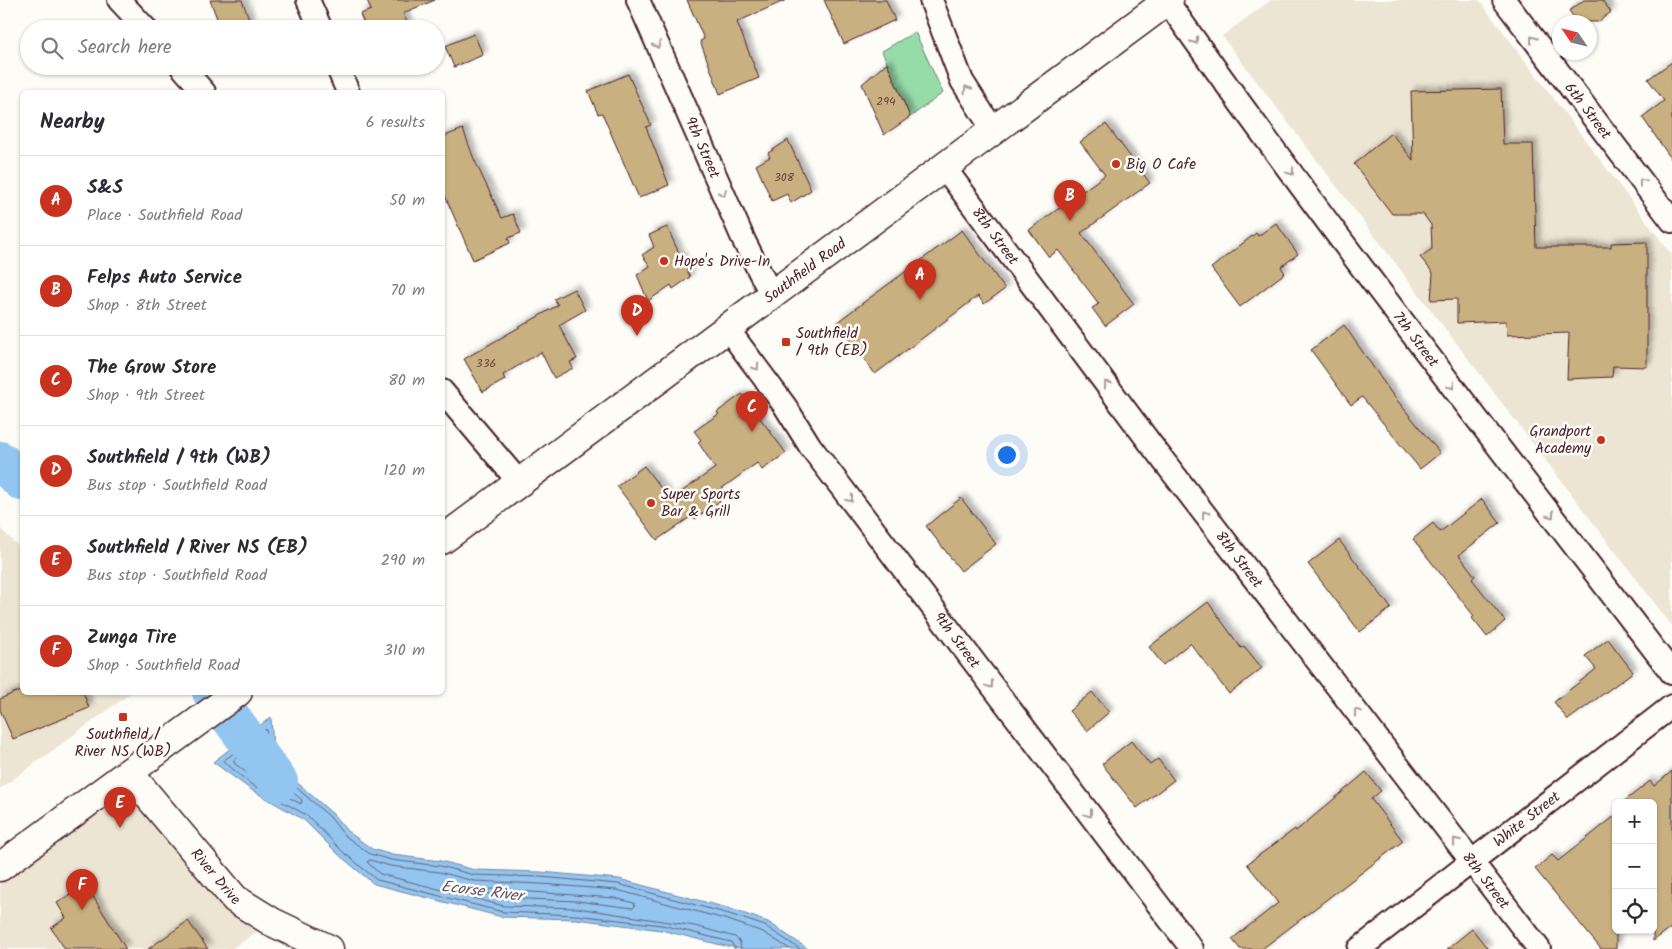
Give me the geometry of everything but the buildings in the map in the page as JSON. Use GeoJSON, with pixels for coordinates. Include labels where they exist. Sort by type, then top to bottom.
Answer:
{"type":"FeatureCollection","features":[{"type":"Feature","properties":{"kind":"main road","name":"Southfield Road"},"geometry":{"type":"LineString","coordinates":[[445,538],[1168,1]]}},
{"type":"Feature","properties":{"kind":"main road"},"geometry":{"type":"LineString","coordinates":[[0,867],[234,695]]}},
{"type":"Feature","properties":{"kind":"main road","name":"River Drive"},"geometry":{"type":"LineString","coordinates":[[129,773],[234,899],[272,922],[328,949]]}},
{"type":"Feature","properties":{"kind":"street"},"geometry":{"type":"LineString","coordinates":[[118,0],[137,20]]}},
{"type":"Feature","properties":{"kind":"street"},"geometry":{"type":"LineString","coordinates":[[308,0],[317,20]]}},
{"type":"Feature","properties":{"kind":"street","name":"9th Street"},"geometry":{"type":"LineString","coordinates":[[638,0],[745,242],[772,294]]}},
{"type":"Feature","properties":{"kind":"street"},"geometry":{"type":"LineString","coordinates":[[931,0],[962,81],[993,130]]}},
{"type":"Feature","properties":{"kind":"street","name":"6th Street"},"geometry":{"type":"LineString","coordinates":[[1504,0],[1672,221]]}},
{"type":"Feature","properties":{"kind":"street","name":"7th Street"},"geometry":{"type":"LineString","coordinates":[[1168,1],[1224,83],[1379,290],[1672,673]]}},
{"type":"Feature","properties":{"kind":"street"},"geometry":{"type":"LineString","coordinates":[[189,75],[202,90]]}},
{"type":"Feature","properties":{"kind":"street"},"geometry":{"type":"LineString","coordinates":[[341,75],[347,90]]}},
{"type":"Feature","properties":{"kind":"street","name":"8th Street"},"geometry":{"type":"LineString","coordinates":[[944,167],[1154,447],[1539,949]]}},
{"type":"Feature","properties":{"kind":"street","name":"9th Street"},"geometry":{"type":"LineString","coordinates":[[727,328],[846,494],[1192,949]]}},
{"type":"Feature","properties":{"kind":"street"},"geometry":{"type":"LineString","coordinates":[[445,392],[519,482]]}},
{"type":"Feature","properties":{"kind":"street","name":"White Street"},"geometry":{"type":"LineString","coordinates":[[1359,949],[1672,706]]}},
{"type":"Feature","properties":{"kind":"shaded area","name":"Grandport Academy"},"geometry":{"type":"Polygon","coordinates":[[[1271,0],[1479,0],[1672,255],[1672,626],[1222,36],[1271,0]]]}},
{"type":"Feature","properties":{"kind":"shaded area"},"geometry":{"type":"Polygon","coordinates":[[[0,528],[20,548],[20,695],[128,695],[0,789],[0,528]]]}},
{"type":"Feature","properties":{"kind":"shaded area"},"geometry":{"type":"Polygon","coordinates":[[[129,773],[272,922],[231,949],[0,949],[0,867],[129,773]]]}},
{"type":"Feature","properties":{"kind":"green space"},"geometry":{"type":"Polygon","coordinates":[[[915,32],[943,93],[910,117],[882,51],[915,32]]]}},
{"type":"Feature","properties":{"kind":"water"},"geometry":{"type":"Polygon","coordinates":[[[271,717],[273,749],[293,779],[333,814],[347,831],[372,849],[392,855],[441,861],[475,870],[541,872],[619,879],[731,909],[768,922],[808,949],[745,949],[661,930],[576,919],[502,917],[374,884],[339,855],[304,820],[250,789],[213,762],[271,717]]]}},
{"type":"Feature","properties":{"kind":"waterway","name":"Ecorse River"},"geometry":{"type":"LineString","coordinates":[[0,461],[20,479]]}},
{"type":"Feature","properties":{"kind":"waterway","name":"Ecorse River"},"geometry":{"type":"LineString","coordinates":[[214,695],[278,782]]}},
{"type":"Feature","properties":{"kind":"place","name":"Big O Cafe"},"geometry":{"type":"Point","coordinates":[1116,164]}},
{"type":"Feature","properties":{"kind":"place","name":"Felps Auto Service"},"geometry":{"type":"Point","coordinates":[1070,221]}},
{"type":"Feature","properties":{"kind":"place","name":"Hope's Drive-In"},"geometry":{"type":"Point","coordinates":[664,261]}},
{"type":"Feature","properties":{"kind":"place","name":"S&S"},"geometry":{"type":"Point","coordinates":[920,300]}},
{"type":"Feature","properties":{"kind":"place","name":"Southfield / 9th (WB)"},"geometry":{"type":"Point","coordinates":[637,336]}},
{"type":"Feature","properties":{"kind":"place","name":"Southfield / 9th (EB)"},"geometry":{"type":"Point","coordinates":[786,342]}},
{"type":"Feature","properties":{"kind":"place","name":"The Grow Store"},"geometry":{"type":"Point","coordinates":[752,432]}},
{"type":"Feature","properties":{"kind":"place","name":"Grandport Academy"},"geometry":{"type":"Point","coordinates":[1601,440]}},
{"type":"Feature","properties":{"kind":"place","name":"Super Sports Bar & Grill"},"geometry":{"type":"Point","coordinates":[651,503]}},
{"type":"Feature","properties":{"kind":"place","name":"Southfield / River NS (WB)"},"geometry":{"type":"Point","coordinates":[123,717]}},
{"type":"Feature","properties":{"kind":"place","name":"Southfield / River NS (EB)"},"geometry":{"type":"Point","coordinates":[120,828]}},
{"type":"Feature","properties":{"kind":"place","name":"Zunga Tire"},"geometry":{"type":"Point","coordinates":[82,910]}}]}
